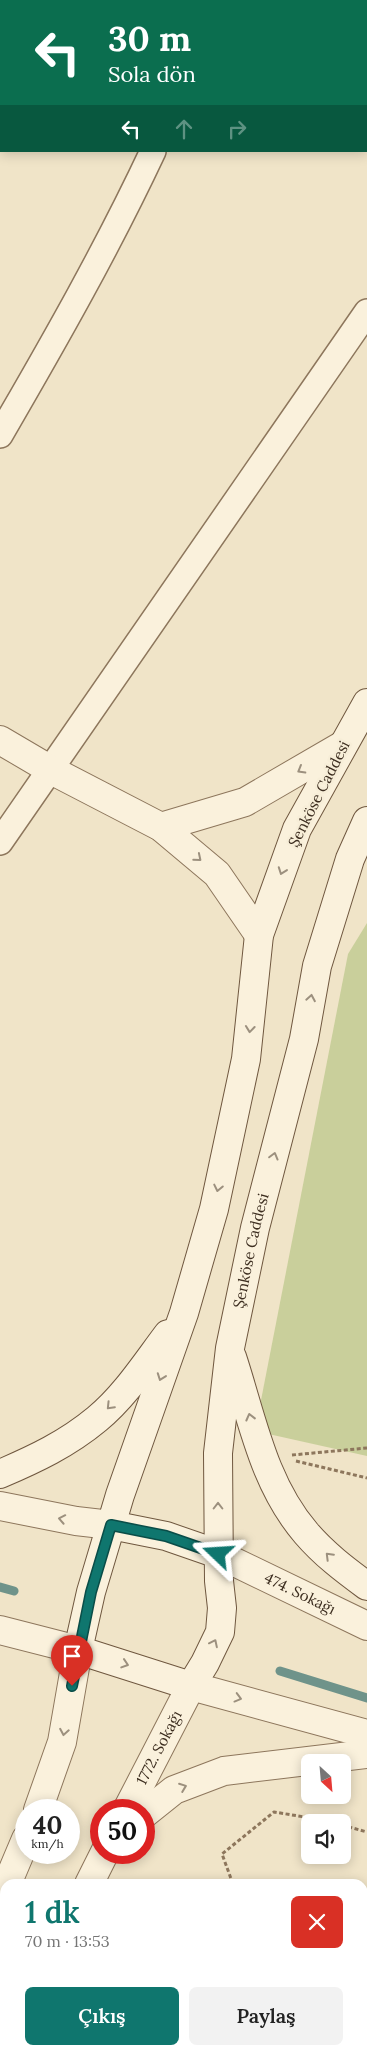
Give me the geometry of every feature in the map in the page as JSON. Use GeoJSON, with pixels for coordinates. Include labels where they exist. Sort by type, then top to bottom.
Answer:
{"type":"FeatureCollection","features":[{"type":"Feature","properties":{"kind":"main road","name":"Şenköse Caddesi"},"geometry":{"type":"LineString","coordinates":[[78,1650],[91,1592],[120,1495],[184,1313],[214,1209],[246,1059],[259,935],[297,830],[367,703]]}},
{"type":"Feature","properties":{"kind":"main road"},"geometry":{"type":"LineString","coordinates":[[0,740],[51,770],[161,827],[217,874],[259,935]]}},
{"type":"Feature","properties":{"kind":"main road"},"geometry":{"type":"LineString","coordinates":[[161,827],[244,802],[343,746]]}},
{"type":"Feature","properties":{"kind":"main road","name":"Şenköse Caddesi"},"geometry":{"type":"LineString","coordinates":[[190,1686],[205,1663],[220,1632],[222,1608],[218,1581],[218,1453],[230,1348],[255,1228],[304,1039],[317,966],[350,859],[367,821]]}},
{"type":"Feature","properties":{"kind":"main road"},"geometry":{"type":"LineString","coordinates":[[0,1474],[47,1453],[98,1418],[138,1375],[184,1313]]}},
{"type":"Feature","properties":{"kind":"main road"},"geometry":{"type":"LineString","coordinates":[[230,1348],[263,1460],[284,1503],[306,1533],[329,1556],[367,1586]]}},
{"type":"Feature","properties":{"kind":"main road","name":"474. Sokağı"},"geometry":{"type":"LineString","coordinates":[[0,1506],[166,1536],[218,1554],[367,1626]]}},
{"type":"Feature","properties":{"kind":"main road"},"geometry":{"type":"LineString","coordinates":[[0,1630],[78,1650],[190,1686],[299,1714],[367,1734]]}},
{"type":"Feature","properties":{"kind":"main road"},"geometry":{"type":"LineString","coordinates":[[42,1799],[62,1742],[78,1650]]}},
{"type":"Feature","properties":{"kind":"main road","name":"1772. Sokağı"},"geometry":{"type":"LineString","coordinates":[[133,1799],[190,1686]]}},
{"type":"Feature","properties":{"kind":"main road"},"geometry":{"type":"LineString","coordinates":[[155,1805],[174,1790],[224,1771],[367,1754]]}},
{"type":"Feature","properties":{"kind":"main road"},"geometry":{"type":"LineString","coordinates":[[9,1879],[15,1864]]}},
{"type":"Feature","properties":{"kind":"main road"},"geometry":{"type":"LineString","coordinates":[[92,1879],[99,1864]]}},
{"type":"Feature","properties":{"kind":"street"},"geometry":{"type":"LineString","coordinates":[[0,435],[81,293],[152,152]]}},
{"type":"Feature","properties":{"kind":"street"},"geometry":{"type":"LineString","coordinates":[[0,842],[367,312]]}},
{"type":"Feature","properties":{"kind":"path"},"geometry":{"type":"LineString","coordinates":[[282,1455],[367,1448]]}},
{"type":"Feature","properties":{"kind":"path"},"geometry":{"type":"LineString","coordinates":[[292,1460],[367,1478]]}},
{"type":"Feature","properties":{"kind":"path"},"geometry":{"type":"LineString","coordinates":[[231,1879],[222,1854],[274,1812],[301,1816]]}},
{"type":"Feature","properties":{"kind":"path"},"geometry":{"type":"LineString","coordinates":[[351,1828],[367,1832]]}},
{"type":"Feature","properties":{"kind":"green space"},"geometry":{"type":"Polygon","coordinates":[[[367,923],[367,1456],[255,1431],[348,954],[367,923]]]}},
{"type":"Feature","properties":{"kind":"waterway"},"geometry":{"type":"LineString","coordinates":[[0,1587],[14,1591]]}},
{"type":"Feature","properties":{"kind":"waterway"},"geometry":{"type":"LineString","coordinates":[[280,1671],[367,1698]]}},
{"type":"Feature","properties":{"kind":"route"},"geometry":{"type":"LineString","coordinates":[[72,1686],[91,1592],[111,1525],[166,1536],[218,1554]]}}]}
